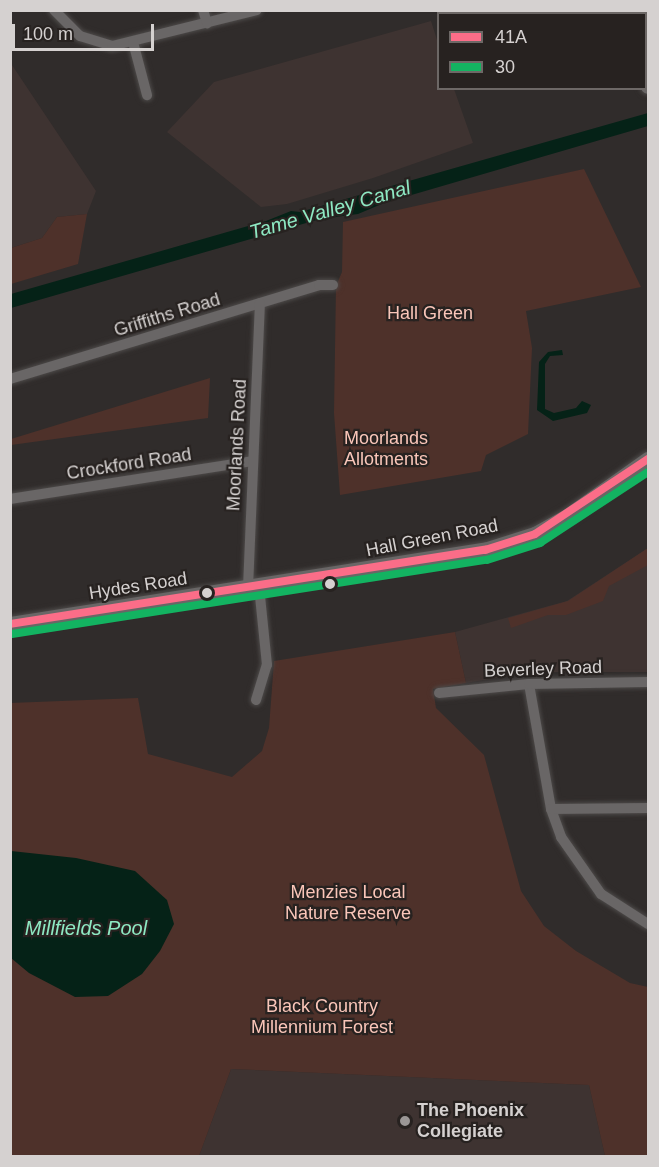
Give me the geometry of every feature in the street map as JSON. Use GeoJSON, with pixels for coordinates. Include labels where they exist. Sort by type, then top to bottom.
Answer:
{"type":"FeatureCollection","features":[{"type":"Feature","properties":{"kind":"street"},"geometry":{"type":"LineString","coordinates":[[54,10],[66,27],[90,41],[112,46],[257,10]]}},
{"type":"Feature","properties":{"kind":"street"},"geometry":{"type":"LineString","coordinates":[[203,10],[207,23]]}},
{"type":"Feature","properties":{"kind":"street"},"geometry":{"type":"LineString","coordinates":[[133,42],[147,95]]}},
{"type":"Feature","properties":{"kind":"street","name":"Griffiths Road"},"geometry":{"type":"LineString","coordinates":[[10,379],[319,285],[333,285]]}},
{"type":"Feature","properties":{"kind":"street","name":"Moorlands Road"},"geometry":{"type":"LineString","coordinates":[[256,700],[267,665],[253,587],[252,461],[260,303]]}},
{"type":"Feature","properties":{"kind":"street","name":"Hall Green Road"},"geometry":{"type":"LineString","coordinates":[[307,578],[485,550],[535,534],[569,515],[648,459]]}},
{"type":"Feature","properties":{"kind":"street","name":"Crockford Road"},"geometry":{"type":"LineString","coordinates":[[10,500],[252,461]]}},
{"type":"Feature","properties":{"kind":"street","name":"Hydes Road"},"geometry":{"type":"LineString","coordinates":[[10,624],[307,578]]}},
{"type":"Feature","properties":{"kind":"street","name":"Beverley Road"},"geometry":{"type":"LineString","coordinates":[[438,693],[530,684],[648,682]]}},
{"type":"Feature","properties":{"kind":"street"},"geometry":{"type":"LineString","coordinates":[[530,684],[551,809],[561,837],[589,883],[622,911],[648,924]]}},
{"type":"Feature","properties":{"kind":"street"},"geometry":{"type":"LineString","coordinates":[[551,809],[648,807]]}},
{"type":"Feature","properties":{"kind":"shaded area"},"geometry":{"type":"Polygon","coordinates":[[[431,21],[437,40],[437,90],[454,90],[473,143],[373,178],[287,204],[261,207],[167,132],[214,82],[431,21]]]}},
{"type":"Feature","properties":{"kind":"shaded area"},"geometry":{"type":"Polygon","coordinates":[[[10,62],[96,191],[87,214],[57,217],[42,238],[11,248],[10,62]]]}},
{"type":"Feature","properties":{"kind":"shaded area"},"geometry":{"type":"Polygon","coordinates":[[[648,548],[648,672],[530,672],[466,683],[455,632],[567,601],[648,548]]]}},
{"type":"Feature","properties":{"kind":"shaded area","name":"The Phoenix Collegiate"},"geometry":{"type":"Polygon","coordinates":[[[231,1069],[589,1085],[605,1156],[199,1156],[231,1069]]]}},
{"type":"Feature","properties":{"kind":"green space","name":"Hall Green"},"geometry":{"type":"Polygon","coordinates":[[[584,169],[641,287],[526,311],[532,348],[528,434],[486,455],[481,471],[340,495],[334,413],[336,286],[342,272],[343,222],[584,169]]]}},
{"type":"Feature","properties":{"kind":"green space"},"geometry":{"type":"Polygon","coordinates":[[[87,214],[78,264],[11,284],[11,248],[42,238],[57,217],[87,214]]]}},
{"type":"Feature","properties":{"kind":"green space"},"geometry":{"type":"Polygon","coordinates":[[[210,378],[208,418],[11,445],[11,439],[210,378]]]}},
{"type":"Feature","properties":{"kind":"green space"},"geometry":{"type":"Polygon","coordinates":[[[648,548],[648,565],[609,586],[603,601],[566,615],[548,615],[511,628],[508,618],[568,601],[648,548]]]}},
{"type":"Feature","properties":{"kind":"green space","name":"Menzies Local Nature Reserve"},"geometry":{"type":"Polygon","coordinates":[[[455,632],[466,683],[433,689],[436,708],[484,755],[521,891],[544,926],[576,951],[630,983],[648,987],[648,1156],[605,1156],[589,1085],[231,1069],[199,1156],[11,1156],[10,703],[138,698],[148,754],[232,777],[262,751],[269,728],[274,661],[455,632]]]}},
{"type":"Feature","properties":{"kind":"water","name":"Tame Valley Canal"},"geometry":{"type":"Polygon","coordinates":[[[648,113],[648,126],[384,203],[358,214],[320,219],[11,308],[11,294],[266,221],[291,211],[300,212],[648,113]]]}},
{"type":"Feature","properties":{"kind":"water"},"geometry":{"type":"Polygon","coordinates":[[[562,350],[563,355],[550,356],[545,364],[545,409],[554,413],[576,408],[582,401],[591,405],[587,413],[553,421],[537,410],[539,362],[548,352],[562,350]]]}},
{"type":"Feature","properties":{"kind":"water","name":"Millfields Pool"},"geometry":{"type":"Polygon","coordinates":[[[11,851],[76,858],[135,871],[167,900],[174,924],[160,951],[142,974],[108,996],[75,997],[29,973],[11,958],[11,851]]]}},
{"type":"Feature","properties":{"kind":"transit line","name":"41A"},"geometry":{"type":"LineString","coordinates":[[10,624],[485,550],[535,534],[648,459]]}},
{"type":"Feature","properties":{"kind":"transit line","name":"30"},"geometry":{"type":"LineString","coordinates":[[12,634],[487,560],[540,543],[648,472]]}},
{"type":"Feature","properties":{"kind":"place","name":"The Phoenix Collegiate"},"geometry":{"type":"Point","coordinates":[405,1121]}},
{"type":"Feature","properties":{"kind":"park label","name":"Moorlands Allotments"},"geometry":{"type":"Point","coordinates":[386,449]}},
{"type":"Feature","properties":{"kind":"park label","name":"Black Country Millennium Forest"},"geometry":{"type":"Point","coordinates":[322,1017]}}]}
